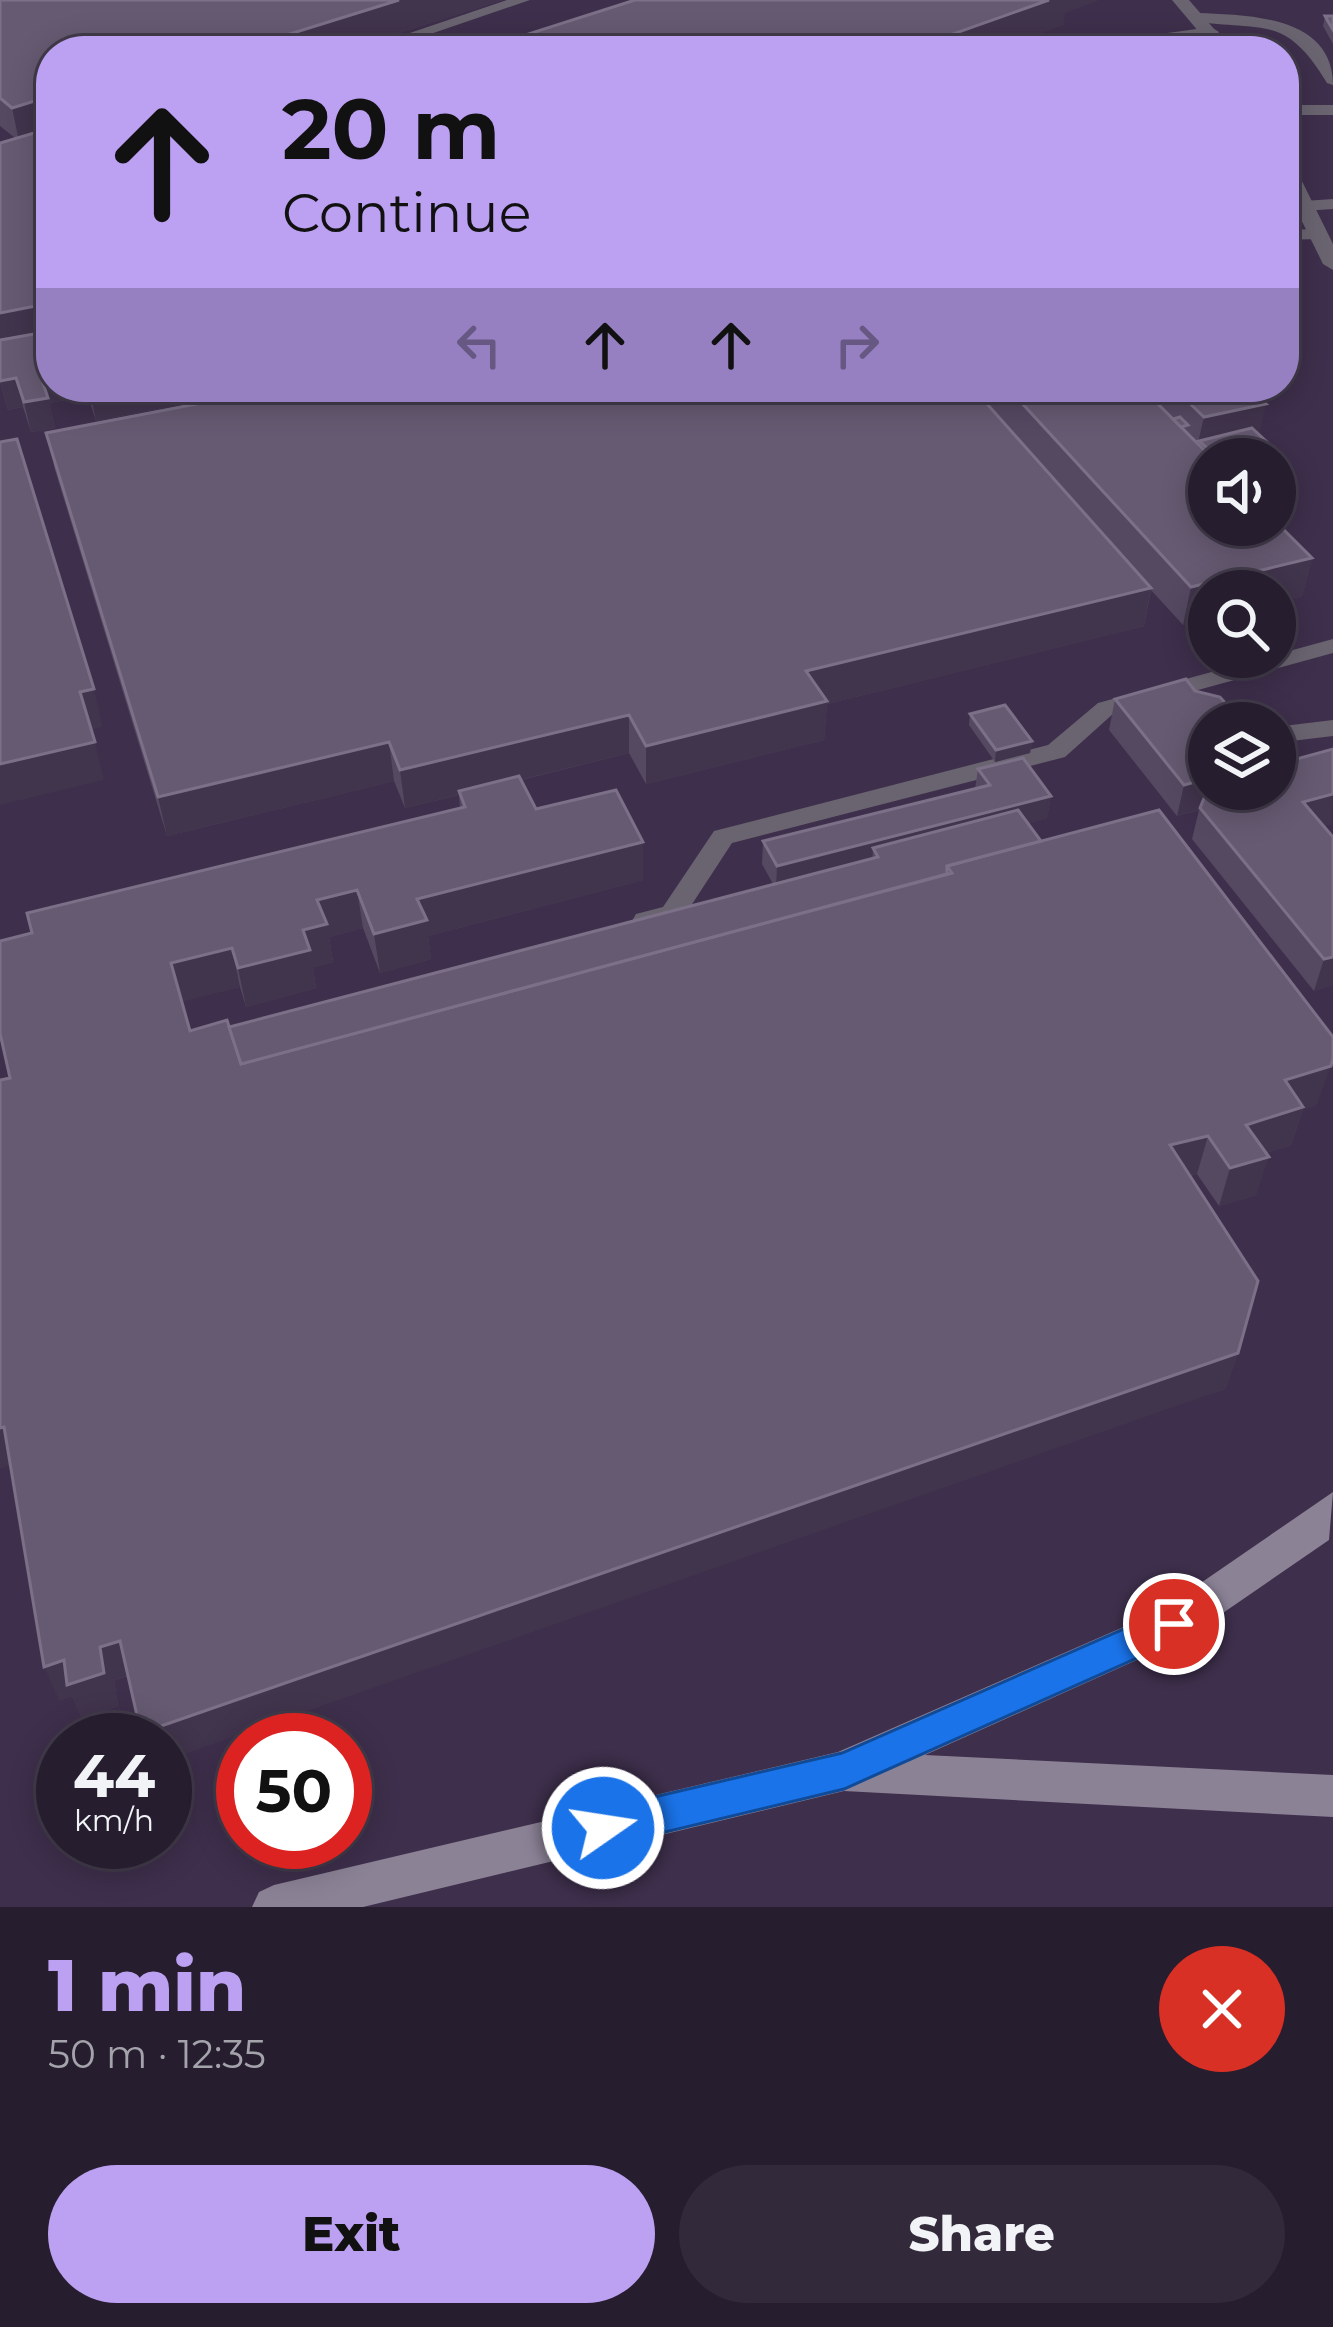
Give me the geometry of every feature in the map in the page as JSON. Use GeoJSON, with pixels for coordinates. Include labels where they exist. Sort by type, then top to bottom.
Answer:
{"type":"FeatureCollection","features":[{"type":"Feature","properties":{"kind":"main road"},"geometry":{"type":"LineString","coordinates":[[274,1907],[844,1771],[1174,1624],[1316,1528],[1333,1509]]}},
{"type":"Feature","properties":{"kind":"main road"},"geometry":{"type":"LineString","coordinates":[[844,1771],[1333,1796]]}},
{"type":"Feature","properties":{"kind":"street"},"geometry":{"type":"LineString","coordinates":[[1180,0],[1212,36]]}},
{"type":"Feature","properties":{"kind":"street"},"geometry":{"type":"LineString","coordinates":[[1299,196],[1333,264]]}},
{"type":"Feature","properties":{"kind":"lane"},"geometry":{"type":"LineString","coordinates":[[411,36],[521,0]]}},
{"type":"Feature","properties":{"kind":"lane"},"geometry":{"type":"LineString","coordinates":[[1149,36],[1204,25],[1261,22],[1299,32],[1332,95],[1313,109],[1299,109]]}},
{"type":"Feature","properties":{"kind":"lane"},"geometry":{"type":"LineString","coordinates":[[1304,206],[1333,204]]}},
{"type":"Feature","properties":{"kind":"lane"},"geometry":{"type":"LineString","coordinates":[[1299,235],[1318,234]]}},
{"type":"Feature","properties":{"kind":"lane"},"geometry":{"type":"LineString","coordinates":[[627,926],[672,914],[723,838],[1057,751],[1106,708],[1333,646]]}},
{"type":"Feature","properties":{"kind":"lane"},"geometry":{"type":"LineString","coordinates":[[1185,684],[1209,702]]}},
{"type":"Feature","properties":{"kind":"lane"},"geometry":{"type":"LineString","coordinates":[[1296,732],[1333,728]]}},
{"type":"Feature","properties":{"kind":"shaded area"},"geometry":{"type":"Polygon","coordinates":[[[0,0],[1333,0],[1333,1907],[0,1907],[0,0]]]}},
{"type":"Feature","properties":{"kind":"building"},"geometry":{"type":"Polygon","coordinates":[[[0,0],[399,0],[283,36],[36,36],[36,101],[12,108],[0,98],[0,0]]]}},
{"type":"Feature","properties":{"kind":"building"},"geometry":{"type":"Polygon","coordinates":[[[635,0],[1049,0],[947,36],[522,36],[635,0]]]}},
{"type":"Feature","properties":{"kind":"building"},"geometry":{"type":"Polygon","coordinates":[[[36,132],[36,306],[0,313],[0,143],[36,132]]]}},
{"type":"Feature","properties":{"kind":"building"},"geometry":{"type":"Polygon","coordinates":[[[36,334],[36,400],[24,402],[16,378],[0,381],[0,340],[36,334]]]}},
{"type":"Feature","properties":{"kind":"building"},"geometry":{"type":"Polygon","coordinates":[[[207,402],[985,402],[1151,588],[806,671],[827,701],[646,746],[629,715],[400,770],[389,742],[158,797],[46,433],[207,402]]]}},
{"type":"Feature","properties":{"kind":"building"},"geometry":{"type":"Polygon","coordinates":[[[1021,402],[1156,402],[1192,438],[1188,438],[1188,546],[1296,546],[1296,542],[1312,558],[1262,570],[1188,570],[1188,584],[1021,402]]]}},
{"type":"Feature","properties":{"kind":"building"},"geometry":{"type":"Polygon","coordinates":[[[1188,402],[1266,404],[1204,417],[1188,402]]]}},
{"type":"Feature","properties":{"kind":"building"},"geometry":{"type":"Polygon","coordinates":[[[1252,428],[1263,438],[1211,438],[1252,428]]]}},
{"type":"Feature","properties":{"kind":"building"},"geometry":{"type":"Polygon","coordinates":[[[17,439],[94,689],[80,692],[95,742],[0,764],[0,442],[17,439]]]}},
{"type":"Feature","properties":{"kind":"building"},"geometry":{"type":"Polygon","coordinates":[[[1186,679],[1195,691],[1224,702],[1188,702],[1188,784],[1184,785],[1115,699],[1186,679]]]}},
{"type":"Feature","properties":{"kind":"building"},"geometry":{"type":"Polygon","coordinates":[[[1005,705],[1032,741],[996,750],[970,714],[1005,705]]]}},
{"type":"Feature","properties":{"kind":"building"},"geometry":{"type":"Polygon","coordinates":[[[1333,749],[1333,794],[1303,802],[1333,837],[1333,957],[1324,959],[1202,810],[1296,810],[1296,759],[1333,749]]]}},
{"type":"Feature","properties":{"kind":"building"},"geometry":{"type":"Polygon","coordinates":[[[1023,758],[1051,796],[777,866],[763,841],[990,785],[978,769],[1023,758]]]}},
{"type":"Feature","properties":{"kind":"building"},"geometry":{"type":"Polygon","coordinates":[[[519,776],[536,809],[616,790],[643,842],[417,899],[427,920],[374,934],[357,890],[317,900],[327,924],[303,930],[310,950],[238,968],[232,948],[171,963],[190,1031],[227,1020],[241,1064],[952,873],[947,866],[1159,810],[1333,1037],[1331,1066],[1285,1080],[1303,1107],[1246,1125],[1269,1157],[1230,1168],[1208,1136],[1170,1145],[1258,1281],[1238,1353],[192,1715],[136,1713],[120,1641],[100,1647],[104,1673],[67,1685],[64,1660],[44,1667],[4,1427],[0,1428],[0,1080],[10,1078],[0,1033],[0,941],[32,933],[27,913],[465,807],[459,791],[519,776]]]}},
{"type":"Feature","properties":{"kind":"building"},"geometry":{"type":"Polygon","coordinates":[[[1018,810],[1041,841],[947,866],[947,874],[241,1064],[229,1027],[878,857],[873,848],[1018,810]]]}},
{"type":"Feature","properties":{"kind":"route"},"geometry":{"type":"LineString","coordinates":[[603,1828],[844,1771],[1174,1624]]}}]}
